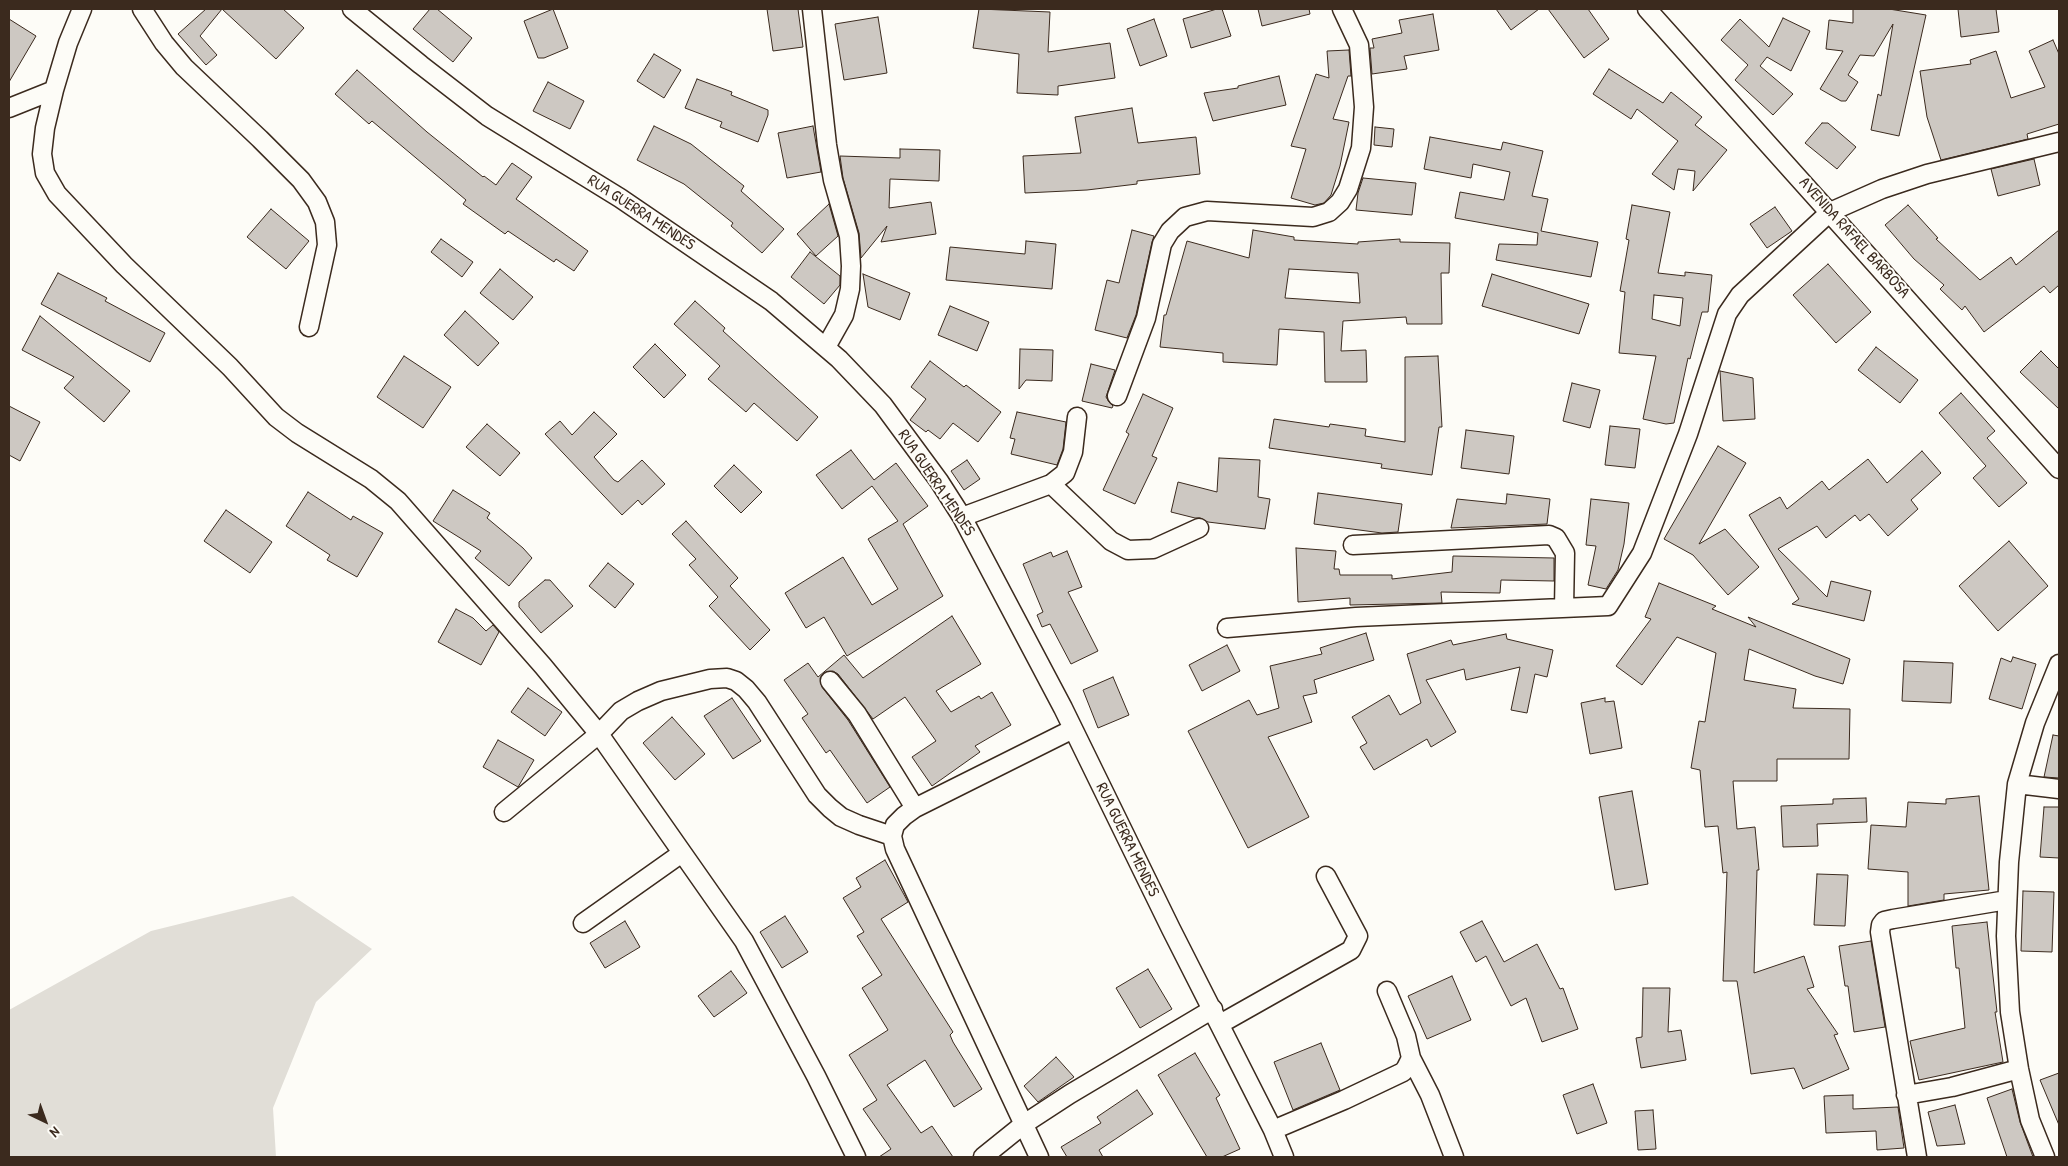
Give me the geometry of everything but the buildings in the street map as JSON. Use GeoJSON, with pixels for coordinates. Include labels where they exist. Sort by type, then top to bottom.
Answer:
{"type":"FeatureCollection","features":[{"type":"Feature","properties":{"kind":"street"},"geometry":{"type":"LineString","coordinates":[[82,9],[68,43],[45,128],[42,154],[45,173],[57,194],[124,265],[224,361],[276,417],[297,433],[371,479],[398,501],[543,666],[599,734],[744,940],[816,1076],[856,1157]]}},
{"type":"Feature","properties":{"kind":"street"},"geometry":{"type":"LineString","coordinates":[[142,9],[164,43],[184,67],[260,139],[300,180],[317,202],[325,222],[327,245],[309,327]]}},
{"type":"Feature","properties":{"kind":"street","name":"RUA GUERRA MENDES"},"geometry":{"type":"LineString","coordinates":[[352,9],[487,116],[620,198],[771,301],[826,347],[883,405],[939,481],[962,516],[1073,729],[1171,929],[1273,1130],[1284,1157]]}},
{"type":"Feature","properties":{"kind":"street"},"geometry":{"type":"LineString","coordinates":[[812,9],[827,145],[833,180],[848,236],[851,266],[850,289],[844,315],[826,347]]}},
{"type":"Feature","properties":{"kind":"street"},"geometry":{"type":"LineString","coordinates":[[1117,396],[1146,318],[1162,244],[1170,231],[1185,217],[1206,211],[1314,218],[1329,212],[1340,202],[1348,189],[1361,148],[1364,107],[1359,44],[1342,9]]}},
{"type":"Feature","properties":{"kind":"street","name":"AVENIDA RAFAEL BARBOSA"},"geometry":{"type":"LineString","coordinates":[[1647,9],[2059,469]]}},
{"type":"Feature","properties":{"kind":"street"},"geometry":{"type":"LineString","coordinates":[[9,108],[54,90]]}},
{"type":"Feature","properties":{"kind":"street"},"geometry":{"type":"LineString","coordinates":[[1227,628],[1356,617],[1608,606],[1642,553],[1688,434],[1727,314],[1740,296],[1830,212],[1882,189],[1927,174],[2059,142]]}},
{"type":"Feature","properties":{"kind":"street"},"geometry":{"type":"LineString","coordinates":[[962,516],[1050,484],[1065,472],[1073,452],[1077,417]]}},
{"type":"Feature","properties":{"kind":"street"},"geometry":{"type":"LineString","coordinates":[[1050,484],[1111,541],[1128,550],[1153,549],[1199,528]]}},
{"type":"Feature","properties":{"kind":"street"},"geometry":{"type":"LineString","coordinates":[[1352,545],[1549,535],[1556,538],[1565,553],[1564,608]]}},
{"type":"Feature","properties":{"kind":"street"},"geometry":{"type":"LineString","coordinates":[[2045,1157],[2030,1120],[2019,1069],[2010,1012],[2006,936],[2007,900],[2017,784],[2035,723],[2059,664]]}},
{"type":"Feature","properties":{"kind":"street"},"geometry":{"type":"LineString","coordinates":[[504,812],[599,734],[621,711],[661,691],[710,679],[727,678],[736,681],[757,702],[817,795],[830,808],[841,817],[892,836]]}},
{"type":"Feature","properties":{"kind":"street"},"geometry":{"type":"LineString","coordinates":[[830,680],[856,714],[915,808]]}},
{"type":"Feature","properties":{"kind":"street"},"geometry":{"type":"LineString","coordinates":[[1039,1157],[895,849],[892,836],[895,825],[915,808],[1073,729]]}},
{"type":"Feature","properties":{"kind":"street"},"geometry":{"type":"LineString","coordinates":[[2017,784],[2059,789]]}},
{"type":"Feature","properties":{"kind":"street"},"geometry":{"type":"LineString","coordinates":[[583,923],[682,853]]}},
{"type":"Feature","properties":{"kind":"street"},"geometry":{"type":"LineString","coordinates":[[983,1157],[1024,1124],[1070,1094],[1351,950],[1358,936],[1326,876]]}},
{"type":"Feature","properties":{"kind":"street"},"geometry":{"type":"LineString","coordinates":[[1917,1157],[1880,932],[1882,923],[1892,919],[2007,900]]}},
{"type":"Feature","properties":{"kind":"street"},"geometry":{"type":"LineString","coordinates":[[1387,991],[1406,1036],[1411,1058],[1430,1096],[1454,1157]]}},
{"type":"Feature","properties":{"kind":"street"},"geometry":{"type":"LineString","coordinates":[[1273,1130],[1344,1100],[1403,1072],[1411,1058]]}},
{"type":"Feature","properties":{"kind":"street"},"geometry":{"type":"LineString","coordinates":[[1906,1095],[1952,1087],[2019,1069]]}},
{"type":"Feature","properties":{"kind":"shaded area"},"geometry":{"type":"Polygon","coordinates":[[[293,896],[372,949],[316,1002],[273,1108],[276,1157],[9,1157],[9,1010],[151,931],[293,896]]]}}]}
